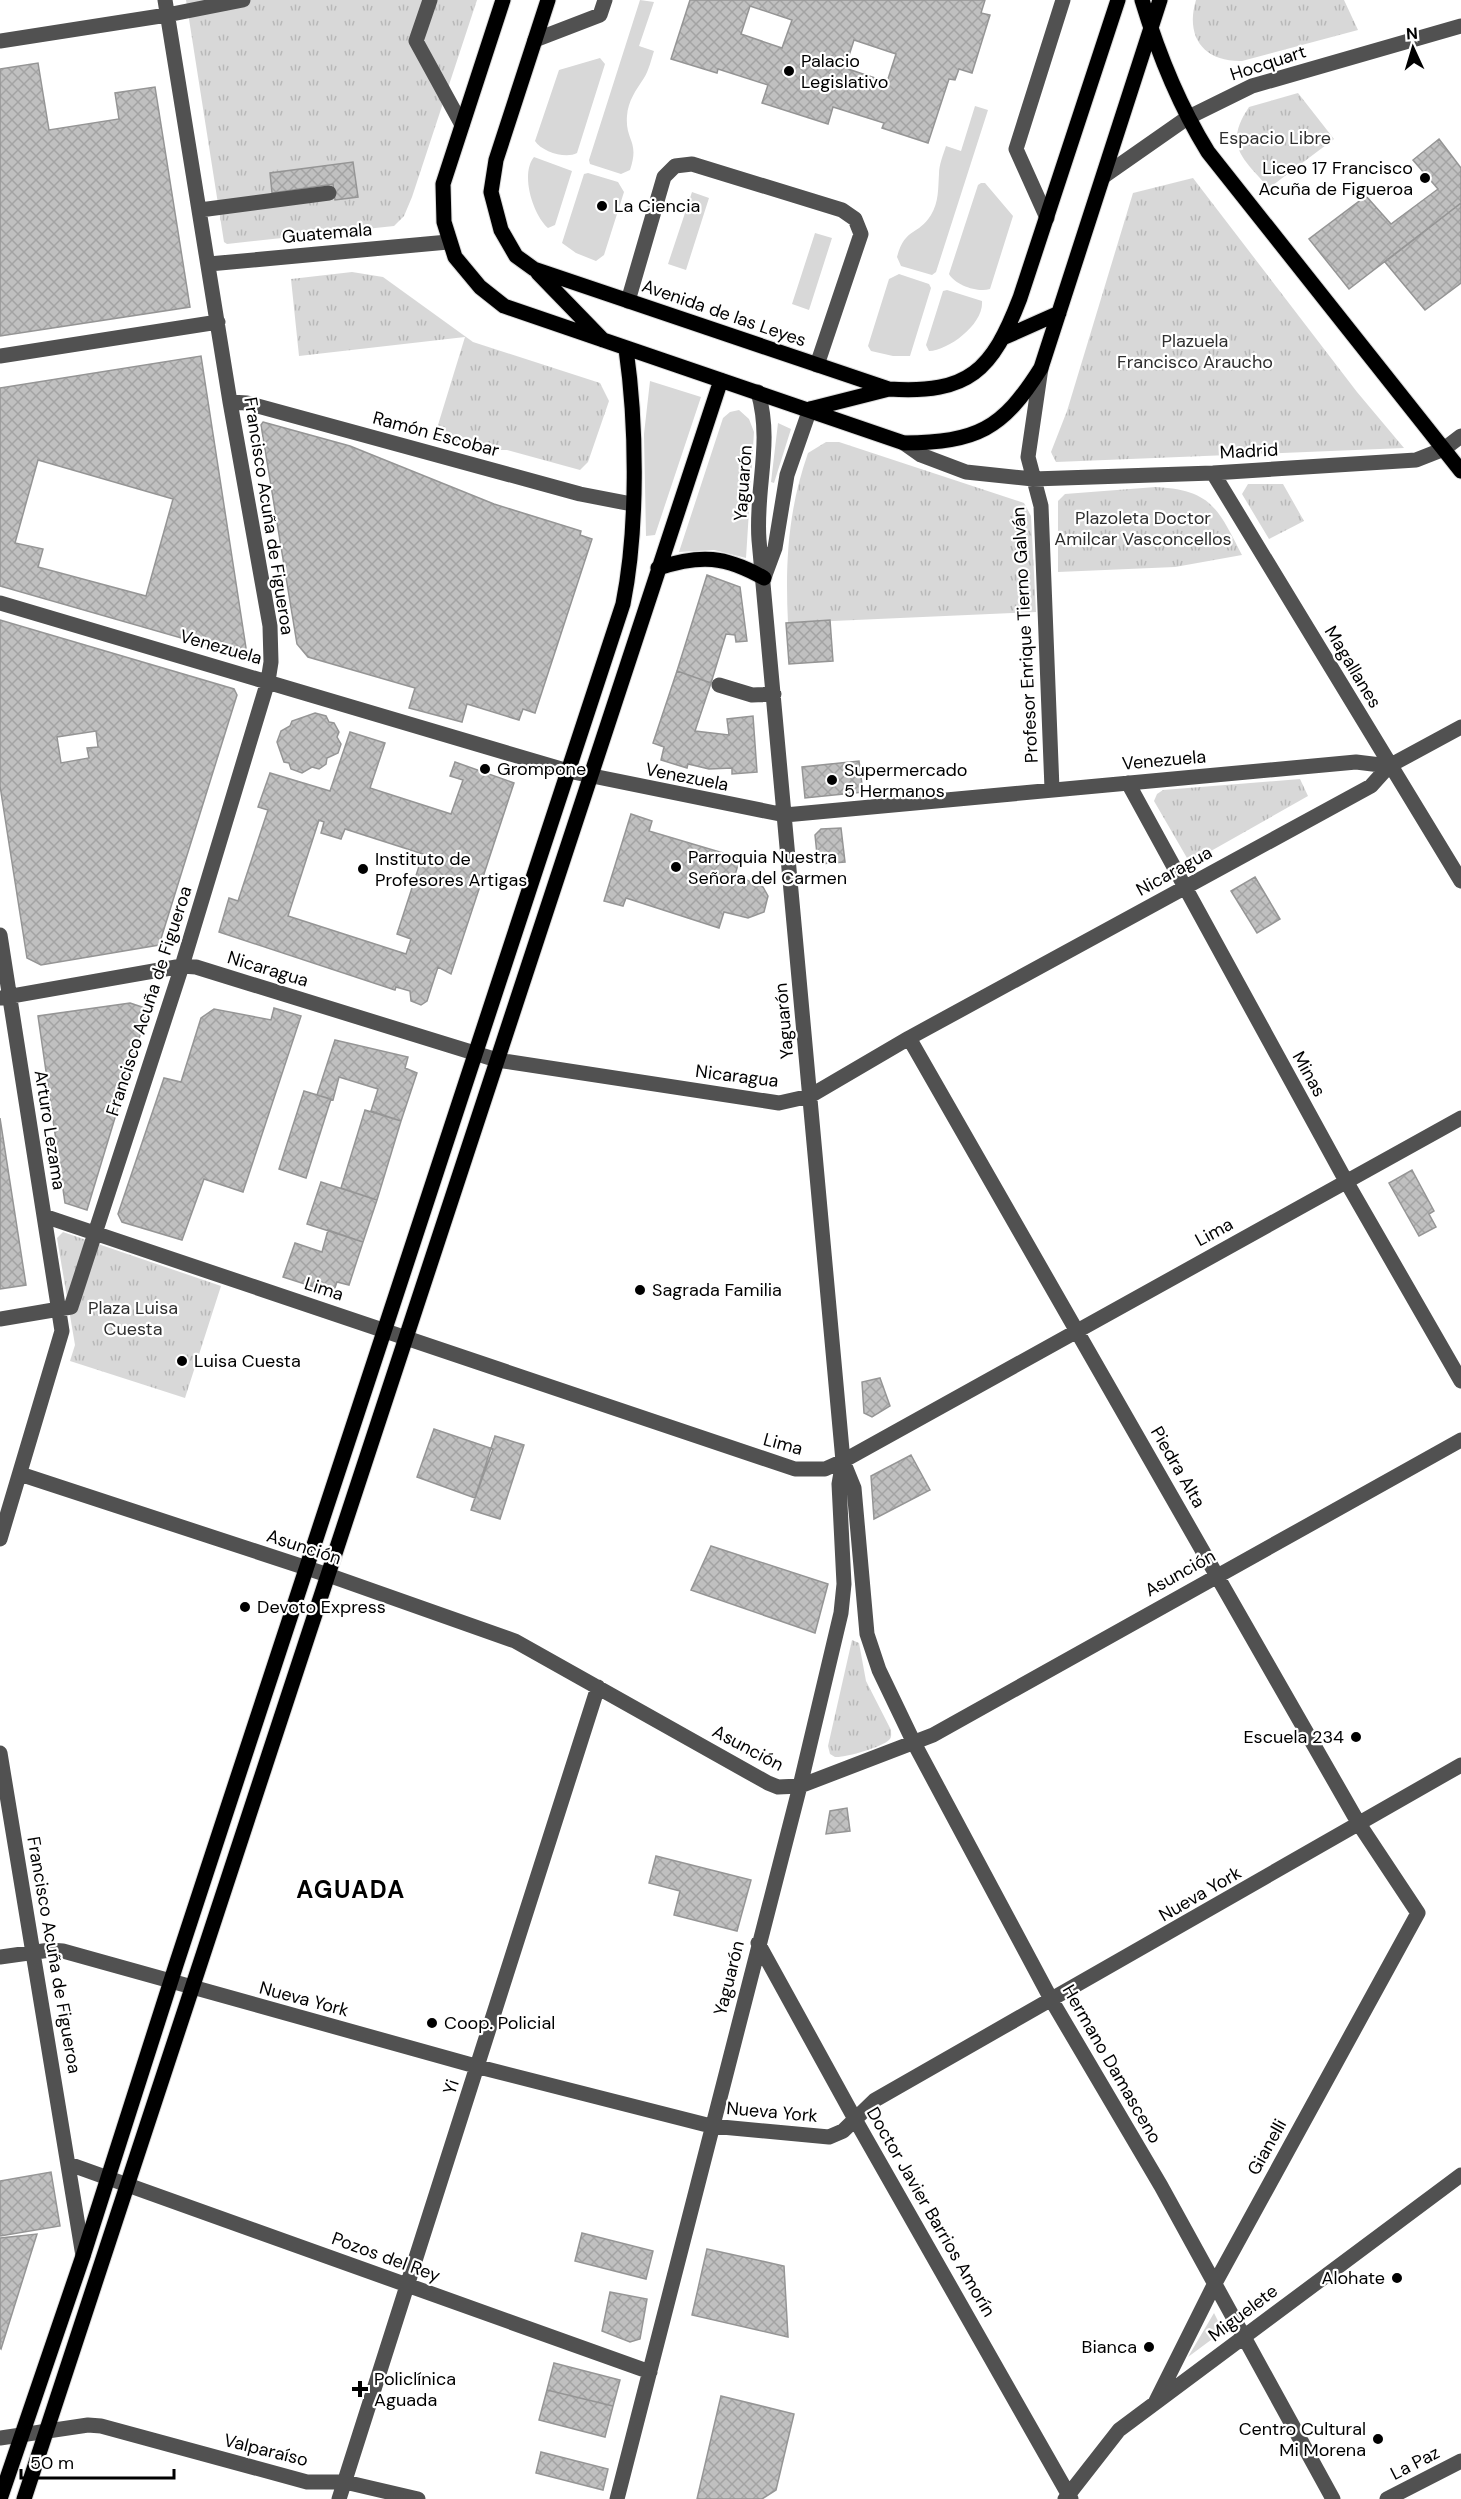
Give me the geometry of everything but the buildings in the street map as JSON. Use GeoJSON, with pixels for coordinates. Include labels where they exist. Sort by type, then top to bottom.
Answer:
{"type":"FeatureCollection","features":[{"type":"Feature","properties":{"kind":"main road"},"geometry":{"type":"LineString","coordinates":[[502,0],[443,184],[444,222],[448,242],[464,271],[504,306],[904,443],[961,439],[991,426],[1022,398],[1041,368],[1160,0]]}},
{"type":"Feature","properties":{"kind":"main road","name":"Avenida de las Leyes"},"geometry":{"type":"LineString","coordinates":[[548,0],[496,160],[491,192],[501,230],[516,256],[534,269],[889,389],[934,390],[953,385],[971,376],[988,361],[1005,337],[1047,218],[1118,0]]}},
{"type":"Feature","properties":{"kind":"main road"},"geometry":{"type":"LineString","coordinates":[[1142,0],[1187,118],[1208,152],[1461,471]]}},
{"type":"Feature","properties":{"kind":"main road"},"geometry":{"type":"LineString","coordinates":[[534,269],[605,342]]}},
{"type":"Feature","properties":{"kind":"main road"},"geometry":{"type":"LineString","coordinates":[[1005,337],[1059,313]]}},
{"type":"Feature","properties":{"kind":"main road"},"geometry":{"type":"LineString","coordinates":[[0,2499],[24,2434],[109,2178],[171,1982],[623,604],[631,552],[632,504],[632,406],[626,349]]}},
{"type":"Feature","properties":{"kind":"main road"},"geometry":{"type":"LineString","coordinates":[[24,2499],[721,380]]}},
{"type":"Feature","properties":{"kind":"main road"},"geometry":{"type":"LineString","coordinates":[[810,409],[889,389]]}},
{"type":"Feature","properties":{"kind":"main road"},"geometry":{"type":"LineString","coordinates":[[658,568],[702,558],[740,565],[764,578]]}},
{"type":"Feature","properties":{"kind":"street"},"geometry":{"type":"LineString","coordinates":[[0,41],[166,8],[243,0]]}},
{"type":"Feature","properties":{"kind":"street"},"geometry":{"type":"LineString","coordinates":[[430,0],[417,41],[462,125]]}},
{"type":"Feature","properties":{"kind":"street"},"geometry":{"type":"LineString","coordinates":[[535,40],[600,15],[604,0]]}},
{"type":"Feature","properties":{"kind":"street"},"geometry":{"type":"LineString","coordinates":[[1047,218],[1016,149],[1063,0]]}},
{"type":"Feature","properties":{"kind":"street","name":"Francisco Acuña de Figueroa"},"geometry":{"type":"LineString","coordinates":[[59,1311],[72,1307],[182,966],[268,681],[270,626],[230,402],[166,8]]}},
{"type":"Feature","properties":{"kind":"street","name":"Hocquart"},"geometry":{"type":"LineString","coordinates":[[1104,176],[1187,118],[1252,86],[1461,26]]}},
{"type":"Feature","properties":{"kind":"street"},"geometry":{"type":"LineString","coordinates":[[628,301],[664,177],[675,166],[692,164],[842,210],[855,219],[861,234],[817,365]]}},
{"type":"Feature","properties":{"kind":"street"},"geometry":{"type":"LineString","coordinates":[[200,210],[329,193]]}},
{"type":"Feature","properties":{"kind":"street","name":"Guatemala"},"geometry":{"type":"LineString","coordinates":[[209,264],[448,242]]}},
{"type":"Feature","properties":{"kind":"street"},"geometry":{"type":"LineString","coordinates":[[0,356],[218,322]]}},
{"type":"Feature","properties":{"kind":"street"},"geometry":{"type":"LineString","coordinates":[[904,443],[921,455],[966,472],[1033,479],[1029,457],[1041,368]]}},
{"type":"Feature","properties":{"kind":"street","name":"Yaguarón"},"geometry":{"type":"LineString","coordinates":[[617,2499],[800,1786],[841,1613],[844,1584],[839,1495],[843,1461],[758,522],[766,435],[765,417],[758,392]]}},
{"type":"Feature","properties":{"kind":"street","name":"Ramón Escobar"},"geometry":{"type":"LineString","coordinates":[[230,402],[247,403],[580,494],[632,504]]}},
{"type":"Feature","properties":{"kind":"street","name":"Yaguarón"},"geometry":{"type":"LineString","coordinates":[[764,578],[775,548],[787,475],[810,409]]}},
{"type":"Feature","properties":{"kind":"street","name":"Madrid"},"geometry":{"type":"LineString","coordinates":[[1033,479],[1213,473],[1416,460],[1444,449],[1461,436]]}},
{"type":"Feature","properties":{"kind":"street","name":"Magallanes"},"geometry":{"type":"LineString","coordinates":[[1213,473],[1461,881]]}},
{"type":"Feature","properties":{"kind":"street","name":"Profesor Enrique Tierno Galván"},"geometry":{"type":"LineString","coordinates":[[1033,479],[1041,506],[1052,789]]}},
{"type":"Feature","properties":{"kind":"street","name":"Venezuela"},"geometry":{"type":"LineString","coordinates":[[0,603],[568,771],[785,816],[1356,762],[1389,766]]}},
{"type":"Feature","properties":{"kind":"street"},"geometry":{"type":"LineString","coordinates":[[719,685],[752,695],[774,694]]}},
{"type":"Feature","properties":{"kind":"street","name":"Nicaragua"},"geometry":{"type":"LineString","coordinates":[[5,997],[182,966],[196,966],[497,1060],[779,1103],[810,1096],[909,1038],[1371,786],[1389,766],[1461,726]]}},
{"type":"Feature","properties":{"kind":"street","name":"Minas"},"geometry":{"type":"LineString","coordinates":[[1128,783],[1346,1181],[1461,1382]]}},
{"type":"Feature","properties":{"kind":"street","name":"Arturo Lezama"},"geometry":{"type":"LineString","coordinates":[[0,935],[5,997],[62,1331],[20,1474]]}},
{"type":"Feature","properties":{"kind":"street","name":"Piedra Alta"},"geometry":{"type":"LineString","coordinates":[[909,1038],[1359,1824],[1418,1913]]}},
{"type":"Feature","properties":{"kind":"street","name":"Lima"},"geometry":{"type":"LineString","coordinates":[[44,1216],[406,1336],[705,1441],[795,1469],[825,1469],[1461,1119]]}},
{"type":"Feature","properties":{"kind":"street"},"geometry":{"type":"LineString","coordinates":[[0,1319],[59,1311]]}},
{"type":"Feature","properties":{"kind":"street","name":"Asunción"},"geometry":{"type":"LineString","coordinates":[[20,1474],[328,1575],[515,1641],[778,1787],[800,1786],[933,1735],[1217,1574],[1461,1440]]}},
{"type":"Feature","properties":{"kind":"street","name":"Yaguarón"},"geometry":{"type":"LineString","coordinates":[[843,1461],[850,1476],[856,1504],[868,1643]]}},
{"type":"Feature","properties":{"kind":"street"},"geometry":{"type":"LineString","coordinates":[[0,1539],[20,1474]]}},
{"type":"Feature","properties":{"kind":"street","name":"Hermano Damasceno"},"geometry":{"type":"LineString","coordinates":[[868,1643],[914,1743],[1052,2001],[1161,2186],[1334,2499]]}},
{"type":"Feature","properties":{"kind":"street","name":"Yi"},"geometry":{"type":"LineString","coordinates":[[339,2499],[598,1687]]}},
{"type":"Feature","properties":{"kind":"street","name":"Francisco Acuña de Figueroa"},"geometry":{"type":"LineString","coordinates":[[0,1753],[83,2256]]}},
{"type":"Feature","properties":{"kind":"street","name":"Nueva York"},"geometry":{"type":"LineString","coordinates":[[0,1957],[33,1952],[63,1951],[478,2067],[711,2126],[829,2137],[843,2131],[856,2121],[875,2100],[1461,1766]]}},
{"type":"Feature","properties":{"kind":"street","name":"Gianelli"},"geometry":{"type":"LineString","coordinates":[[1155,2403],[1214,2284],[1418,1913]]}},
{"type":"Feature","properties":{"kind":"street","name":"Doctor Javier Barrios Amorín"},"geometry":{"type":"LineString","coordinates":[[758,1943],[1068,2497]]}},
{"type":"Feature","properties":{"kind":"street"},"geometry":{"type":"LineString","coordinates":[[69,2164],[109,2178]]}},
{"type":"Feature","properties":{"kind":"street","name":"Miguelete"},"geometry":{"type":"LineString","coordinates":[[1068,2497],[1119,2430],[1461,2175]]}},
{"type":"Feature","properties":{"kind":"street","name":"Pozos del Rey"},"geometry":{"type":"LineString","coordinates":[[109,2178],[650,2372]]}},
{"type":"Feature","properties":{"kind":"street","name":"Valparaíso"},"geometry":{"type":"LineString","coordinates":[[0,2438],[88,2425],[101,2426],[308,2482],[345,2482],[418,2499]]}},
{"type":"Feature","properties":{"kind":"street","name":"La Paz"},"geometry":{"type":"LineString","coordinates":[[1387,2499],[1461,2461]]}},
{"type":"Feature","properties":{"kind":"green space"},"geometry":{"type":"Polygon","coordinates":[[[186,0],[477,0],[412,197],[404,216],[394,226],[227,244],[224,242],[186,0]]]}},
{"type":"Feature","properties":{"kind":"green space"},"geometry":{"type":"Polygon","coordinates":[[[640,0],[654,2],[639,46],[654,51],[647,72],[629,105],[627,124],[633,147],[633,160],[630,170],[621,174],[590,164],[589,160],[640,0]]]}},
{"type":"Feature","properties":{"kind":"green space"},"geometry":{"type":"Polygon","coordinates":[[[1196,0],[1344,0],[1358,30],[1242,61],[1228,60],[1207,52],[1195,35],[1193,13],[1196,0]]]}},
{"type":"Feature","properties":{"kind":"green space"},"geometry":{"type":"Polygon","coordinates":[[[600,58],[605,64],[577,153],[561,155],[538,145],[535,141],[559,70],[600,58]]]}},
{"type":"Feature","properties":{"kind":"green space","name":"Espacio Libre"},"geometry":{"type":"Polygon","coordinates":[[[1298,93],[1334,139],[1269,188],[1251,168],[1240,151],[1237,142],[1241,120],[1249,107],[1298,93]]]}},
{"type":"Feature","properties":{"kind":"green space"},"geometry":{"type":"Polygon","coordinates":[[[975,106],[988,110],[936,272],[932,275],[901,266],[897,257],[900,247],[908,236],[926,222],[935,205],[940,167],[946,146],[961,151],[975,106]]]}},
{"type":"Feature","properties":{"kind":"green space"},"geometry":{"type":"Polygon","coordinates":[[[534,157],[572,171],[555,225],[548,228],[533,204],[528,184],[530,164],[534,157]]]}},
{"type":"Feature","properties":{"kind":"green space"},"geometry":{"type":"Polygon","coordinates":[[[588,173],[618,182],[624,192],[604,255],[596,261],[576,253],[562,243],[584,174],[588,173]]]}},
{"type":"Feature","properties":{"kind":"green space","name":"Plazuela Francisco Araucho"},"geometry":{"type":"Polygon","coordinates":[[[1193,178],[1357,392],[1404,448],[1056,462],[1051,452],[1067,411],[1133,193],[1193,178]]]}},
{"type":"Feature","properties":{"kind":"green space"},"geometry":{"type":"Polygon","coordinates":[[[985,183],[1013,216],[990,289],[985,290],[961,285],[949,274],[978,185],[985,183]]]}},
{"type":"Feature","properties":{"kind":"green space"},"geometry":{"type":"Polygon","coordinates":[[[692,192],[709,198],[686,270],[668,264],[692,192]]]}},
{"type":"Feature","properties":{"kind":"green space"},"geometry":{"type":"Polygon","coordinates":[[[815,233],[832,238],[809,310],[792,304],[815,233]]]}},
{"type":"Feature","properties":{"kind":"green space"},"geometry":{"type":"Polygon","coordinates":[[[352,272],[383,277],[473,342],[600,383],[609,401],[588,462],[580,470],[507,450],[480,450],[434,438],[465,337],[299,356],[291,279],[352,272]]]}},
{"type":"Feature","properties":{"kind":"green space"},"geometry":{"type":"Polygon","coordinates":[[[899,274],[929,284],[931,288],[910,356],[893,356],[871,351],[868,346],[889,279],[899,274]]]}},
{"type":"Feature","properties":{"kind":"green space"},"geometry":{"type":"Polygon","coordinates":[[[947,290],[982,301],[981,310],[964,334],[946,346],[929,351],[926,345],[943,291],[947,290]]]}},
{"type":"Feature","properties":{"kind":"green space"},"geometry":{"type":"Polygon","coordinates":[[[650,381],[701,397],[655,535],[646,536],[644,434],[650,381]]]}},
{"type":"Feature","properties":{"kind":"green space"},"geometry":{"type":"Polygon","coordinates":[[[739,410],[749,419],[754,432],[746,558],[714,550],[679,552],[723,418],[730,412],[739,410]]]}},
{"type":"Feature","properties":{"kind":"green space"},"geometry":{"type":"Polygon","coordinates":[[[778,423],[791,429],[774,483],[771,482],[778,423]]]}},
{"type":"Feature","properties":{"kind":"green space"},"geometry":{"type":"Polygon","coordinates":[[[826,442],[839,442],[1024,503],[1031,516],[1036,612],[788,623],[789,537],[796,495],[808,453],[826,442]]]}},
{"type":"Feature","properties":{"kind":"green space"},"geometry":{"type":"Polygon","coordinates":[[[1248,484],[1283,484],[1304,521],[1269,539],[1242,494],[1248,484]]]}},
{"type":"Feature","properties":{"kind":"green space","name":"Plazoleta Doctor Amilcar Vasconcellos"},"geometry":{"type":"Polygon","coordinates":[[[1156,487],[1190,492],[1211,505],[1226,525],[1242,555],[1175,567],[1058,572],[1058,501],[1065,494],[1156,487]]]}},
{"type":"Feature","properties":{"kind":"green space"},"geometry":{"type":"Polygon","coordinates":[[[1300,779],[1308,796],[1195,860],[1187,858],[1154,801],[1157,794],[1163,790],[1300,779]]]}},
{"type":"Feature","properties":{"kind":"green space","name":"Plaza Luisa Cuesta"},"geometry":{"type":"Polygon","coordinates":[[[63,1232],[221,1286],[185,1398],[70,1361],[75,1345],[57,1238],[63,1232]]]}},
{"type":"Feature","properties":{"kind":"green space"},"geometry":{"type":"Polygon","coordinates":[[[852,1640],[859,1643],[866,1681],[891,1730],[891,1737],[885,1743],[871,1749],[835,1757],[830,1754],[828,1746],[852,1640]]]}},
{"type":"Feature","properties":{"kind":"green space"},"geometry":{"type":"Polygon","coordinates":[[[1214,2313],[1223,2331],[1188,2357],[1214,2313]]]}},
{"type":"Feature","properties":{"kind":"place","name":"Palacio Legislativo"},"geometry":{"type":"Point","coordinates":[789,71]}},
{"type":"Feature","properties":{"kind":"place","name":"Liceo 17 Francisco Acuña de Figueroa"},"geometry":{"type":"Point","coordinates":[1425,178]}},
{"type":"Feature","properties":{"kind":"place","name":"La Ciencia"},"geometry":{"type":"Point","coordinates":[602,206]}},
{"type":"Feature","properties":{"kind":"place","name":"Grompone"},"geometry":{"type":"Point","coordinates":[485,769]}},
{"type":"Feature","properties":{"kind":"place","name":"Supermercado 5 Hermanos"},"geometry":{"type":"Point","coordinates":[832,780]}},
{"type":"Feature","properties":{"kind":"place","name":"Parroquia Nuestra Señora del Carmen"},"geometry":{"type":"Point","coordinates":[676,867]}},
{"type":"Feature","properties":{"kind":"place","name":"Instituto de Profesores Artigas"},"geometry":{"type":"Point","coordinates":[363,869]}},
{"type":"Feature","properties":{"kind":"place","name":"Sagrada Familia"},"geometry":{"type":"Point","coordinates":[640,1290]}},
{"type":"Feature","properties":{"kind":"place","name":"Luisa Cuesta"},"geometry":{"type":"Point","coordinates":[182,1361]}},
{"type":"Feature","properties":{"kind":"place","name":"Devoto Express"},"geometry":{"type":"Point","coordinates":[245,1607]}},
{"type":"Feature","properties":{"kind":"place","name":"Escuela 234"},"geometry":{"type":"Point","coordinates":[1356,1737]}},
{"type":"Feature","properties":{"kind":"place","name":"Coop. Policial"},"geometry":{"type":"Point","coordinates":[432,2023]}},
{"type":"Feature","properties":{"kind":"place","name":"Alohate"},"geometry":{"type":"Point","coordinates":[1397,2278]}},
{"type":"Feature","properties":{"kind":"place","name":"Bianca"},"geometry":{"type":"Point","coordinates":[1149,2347]}},
{"type":"Feature","properties":{"kind":"place","name":"Policlínica Aguada"},"geometry":{"type":"Point","coordinates":[360,2389]}},
{"type":"Feature","properties":{"kind":"place","name":"Centro Cultural Mi Morena"},"geometry":{"type":"Point","coordinates":[1378,2439]}},
{"type":"Feature","properties":{"kind":"district","name":"AGUADA"},"geometry":{"type":"Point","coordinates":[351,1889]}}]}
